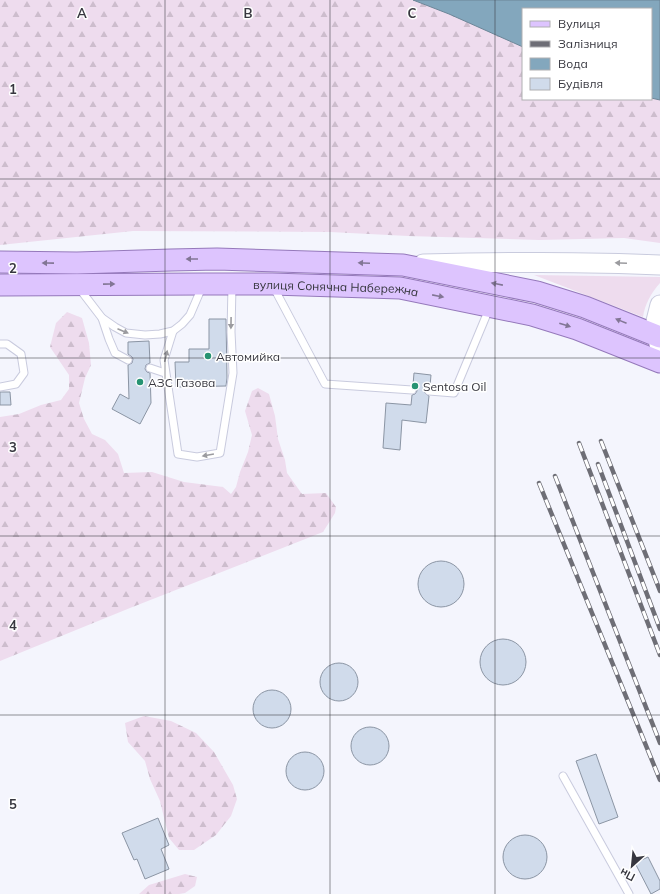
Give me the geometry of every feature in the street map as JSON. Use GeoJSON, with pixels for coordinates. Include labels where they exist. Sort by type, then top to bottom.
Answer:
{"type":"FeatureCollection","features":[{"type":"Feature","properties":{"kind":"main road","name":"вулиця Сонячна Набережна"},"geometry":{"type":"LineString","coordinates":[[0,285],[171,260],[217,276],[272,284],[400,288],[490,306],[532,315],[569,327],[660,362]]}},
{"type":"Feature","properties":{"kind":"main road","name":"вулиця Сонячна Набережна"},"geometry":{"type":"LineString","coordinates":[[0,262],[77,274],[217,276],[403,265],[537,292],[585,307],[659,340]]}},
{"type":"Feature","properties":{"kind":"main road"},"geometry":{"type":"LineString","coordinates":[[403,265],[468,263],[613,263],[660,265]]}},
{"type":"Feature","properties":{"kind":"main road"},"geometry":{"type":"LineString","coordinates":[[659,340],[656,321],[660,305]]}},
{"type":"Feature","properties":{"kind":"lane"},"geometry":{"type":"LineString","coordinates":[[77,274],[102,318],[108,339],[115,353],[128,360]]}},
{"type":"Feature","properties":{"kind":"lane"},"geometry":{"type":"LineString","coordinates":[[217,276],[231,332],[234,374],[220,453],[197,457],[178,454],[164,360],[173,332],[190,314],[217,276]]}},
{"type":"Feature","properties":{"kind":"lane"},"geometry":{"type":"LineString","coordinates":[[272,284],[325,384],[412,390]]}},
{"type":"Feature","properties":{"kind":"lane"},"geometry":{"type":"LineString","coordinates":[[429,391],[454,393],[490,306]]}},
{"type":"Feature","properties":{"kind":"lane"},"geometry":{"type":"LineString","coordinates":[[102,318],[114,327],[126,333],[145,335],[173,332]]}},
{"type":"Feature","properties":{"kind":"lane"},"geometry":{"type":"LineString","coordinates":[[0,344],[7,344],[21,354],[24,373],[16,384],[0,388]]}},
{"type":"Feature","properties":{"kind":"lane"},"geometry":{"type":"LineString","coordinates":[[150,368],[165,373]]}},
{"type":"Feature","properties":{"kind":"lane"},"geometry":{"type":"LineString","coordinates":[[563,776],[629,894]]}},
{"type":"Feature","properties":{"kind":"green space"},"geometry":{"type":"Polygon","coordinates":[[[0,0],[413,0],[449,14],[522,47],[522,100],[652,100],[652,98],[660,100],[660,243],[624,238],[539,240],[330,232],[133,231],[0,245],[0,0]]]}},
{"type":"Feature","properties":{"kind":"green space"},"geometry":{"type":"Polygon","coordinates":[[[534,275],[660,277],[660,283],[649,299],[643,317],[534,275]]]}},
{"type":"Feature","properties":{"kind":"green space"},"geometry":{"type":"Polygon","coordinates":[[[67,312],[82,318],[89,343],[91,365],[85,378],[79,403],[84,419],[92,434],[105,440],[118,454],[124,473],[152,472],[184,482],[223,487],[231,494],[236,487],[252,435],[245,411],[252,391],[258,388],[269,394],[275,416],[278,439],[285,460],[287,473],[302,494],[326,493],[336,507],[335,513],[323,532],[0,661],[0,417],[19,414],[41,405],[61,400],[69,389],[69,375],[50,347],[56,323],[67,312]]]}},
{"type":"Feature","properties":{"kind":"green space"},"geometry":{"type":"Polygon","coordinates":[[[144,716],[171,721],[196,733],[214,752],[233,785],[237,799],[231,816],[216,835],[194,850],[179,850],[169,838],[160,801],[150,779],[145,761],[128,742],[125,723],[144,716]]]}},
{"type":"Feature","properties":{"kind":"green space"},"geometry":{"type":"Polygon","coordinates":[[[185,874],[197,877],[195,886],[185,893],[139,894],[149,885],[185,874]]]}},
{"type":"Feature","properties":{"kind":"water"},"geometry":{"type":"Polygon","coordinates":[[[413,0],[660,0],[660,100],[652,98],[652,8],[522,8],[522,47],[449,14],[413,0]]]}},
{"type":"Feature","properties":{"kind":"building","name":"Автомийка"},"geometry":{"type":"Polygon","coordinates":[[[209,319],[226,319],[226,386],[176,387],[175,362],[189,362],[189,349],[209,349],[209,319]]]}},
{"type":"Feature","properties":{"kind":"building","name":"АЗС Газова"},"geometry":{"type":"Polygon","coordinates":[[[149,341],[150,363],[146,365],[145,369],[150,373],[151,403],[140,424],[112,409],[120,394],[129,399],[128,365],[132,363],[133,359],[128,354],[128,342],[149,341]]]}},
{"type":"Feature","properties":{"kind":"building"},"geometry":{"type":"Polygon","coordinates":[[[414,373],[431,375],[430,386],[424,390],[429,396],[426,423],[402,420],[400,450],[383,448],[386,403],[411,405],[412,395],[417,391],[416,387],[413,385],[414,373]]]}},
{"type":"Feature","properties":{"kind":"building"},"geometry":{"type":"Polygon","coordinates":[[[0,392],[10,392],[11,405],[0,405],[0,392]]]}},
{"type":"Feature","properties":{"kind":"building"},"geometry":{"type":"Polygon","coordinates":[[[436,561],[446,561],[458,567],[463,575],[463,593],[458,601],[450,606],[436,607],[428,604],[421,597],[418,589],[418,579],[421,571],[428,564],[436,561]]]}},
{"type":"Feature","properties":{"kind":"building"},"geometry":{"type":"Polygon","coordinates":[[[498,639],[508,639],[516,643],[522,649],[526,657],[526,667],[522,675],[516,681],[508,685],[498,685],[490,681],[484,675],[480,667],[480,657],[484,649],[490,643],[498,639]]]}},
{"type":"Feature","properties":{"kind":"building"},"geometry":{"type":"Polygon","coordinates":[[[335,663],[343,663],[350,666],[355,671],[358,682],[355,693],[350,698],[343,701],[335,701],[328,698],[323,693],[320,686],[320,678],[323,671],[328,666],[335,663]]]}},
{"type":"Feature","properties":{"kind":"building"},"geometry":{"type":"Polygon","coordinates":[[[268,690],[276,690],[283,693],[288,698],[291,709],[288,720],[283,725],[276,728],[268,728],[261,725],[256,720],[253,713],[253,705],[256,698],[261,693],[268,690]]]}},
{"type":"Feature","properties":{"kind":"building"},"geometry":{"type":"Polygon","coordinates":[[[366,727],[374,727],[381,730],[386,735],[389,746],[386,757],[381,762],[374,765],[366,765],[359,762],[354,757],[351,750],[351,742],[354,735],[359,730],[366,727]]]}},
{"type":"Feature","properties":{"kind":"building"},"geometry":{"type":"Polygon","coordinates":[[[301,752],[309,752],[316,755],[321,760],[324,771],[321,782],[316,787],[309,790],[301,790],[294,787],[289,782],[286,775],[286,767],[289,760],[294,755],[301,752]]]}},
{"type":"Feature","properties":{"kind":"building"},"geometry":{"type":"Polygon","coordinates":[[[596,754],[618,817],[599,824],[576,761],[596,754]]]}},
{"type":"Feature","properties":{"kind":"building"},"geometry":{"type":"Polygon","coordinates":[[[158,818],[169,845],[161,849],[169,869],[145,879],[137,859],[134,860],[122,833],[158,818]]]}},
{"type":"Feature","properties":{"kind":"building"},"geometry":{"type":"Polygon","coordinates":[[[525,835],[537,839],[543,845],[547,857],[543,869],[537,875],[525,879],[513,875],[507,869],[503,857],[507,845],[513,839],[525,835]]]}},
{"type":"Feature","properties":{"kind":"building"},"geometry":{"type":"Polygon","coordinates":[[[648,857],[660,881],[660,889],[651,894],[635,863],[648,857]]]}},
{"type":"Feature","properties":{"kind":"railway"},"geometry":{"type":"LineString","coordinates":[[601,441],[660,591]]}},
{"type":"Feature","properties":{"kind":"railway"},"geometry":{"type":"LineString","coordinates":[[579,443],[660,655]]}},
{"type":"Feature","properties":{"kind":"railway"},"geometry":{"type":"LineString","coordinates":[[598,464],[660,629]]}},
{"type":"Feature","properties":{"kind":"railway"},"geometry":{"type":"LineString","coordinates":[[555,476],[660,743]]}},
{"type":"Feature","properties":{"kind":"railway"},"geometry":{"type":"LineString","coordinates":[[539,483],[660,780]]}},
{"type":"Feature","properties":{"kind":"place","name":"Автомийка"},"geometry":{"type":"Point","coordinates":[208,356]}},
{"type":"Feature","properties":{"kind":"place","name":"АЗС Газова"},"geometry":{"type":"Point","coordinates":[140,382]}},
{"type":"Feature","properties":{"kind":"place","name":"Sentosa Oil"},"geometry":{"type":"Point","coordinates":[415,386]}}]}
